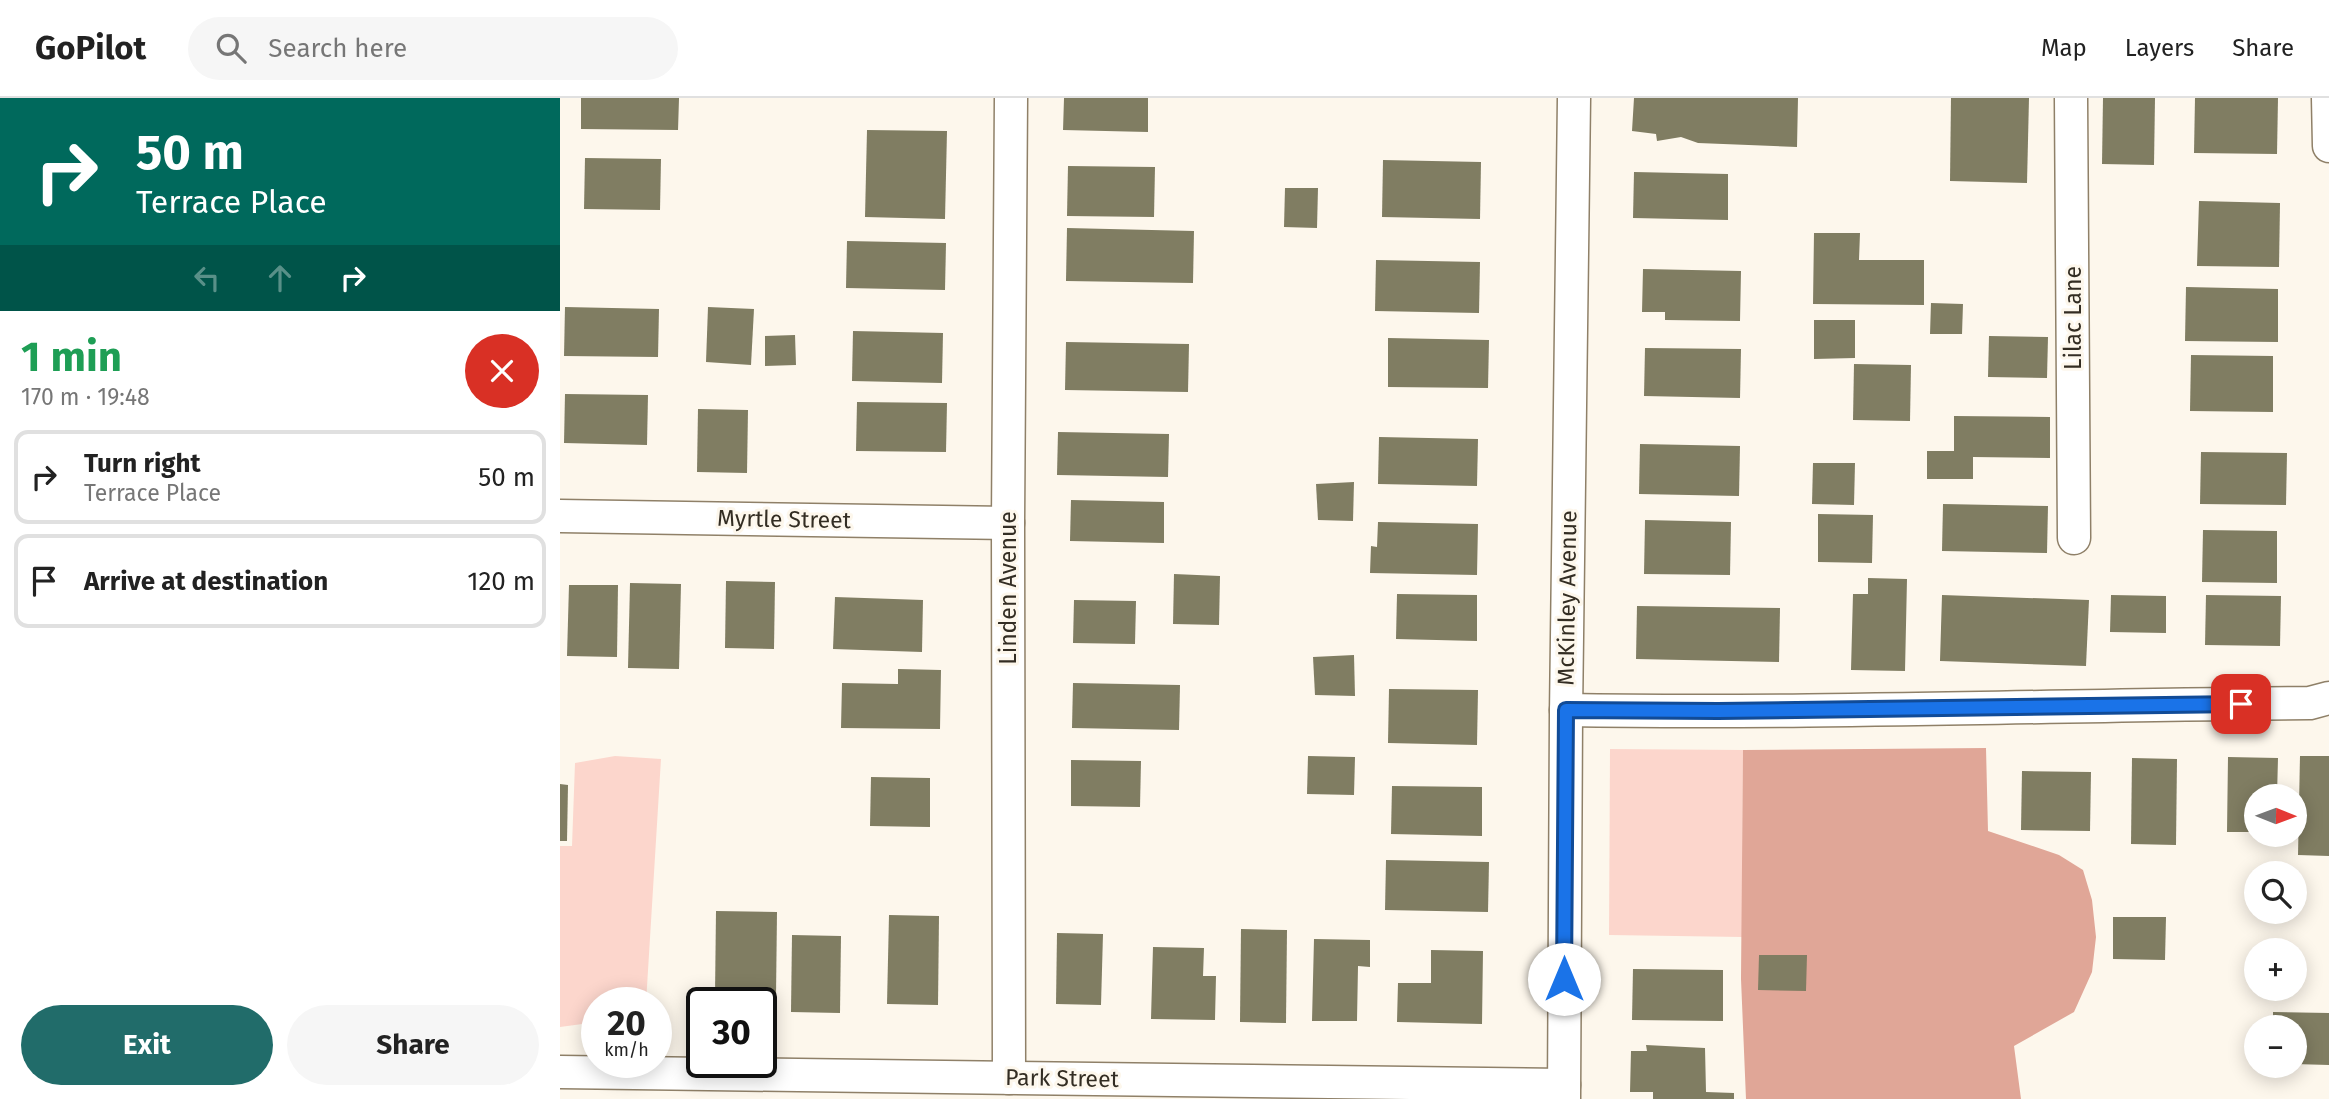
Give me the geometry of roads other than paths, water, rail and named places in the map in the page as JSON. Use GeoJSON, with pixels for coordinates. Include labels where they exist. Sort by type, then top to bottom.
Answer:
{"type":"FeatureCollection","features":[{"type":"Feature","properties":{"kind":"street","name":"Linden Avenue"},"geometry":{"type":"LineString","coordinates":[[1009,1078],[1008,523],[1011,98]]}},
{"type":"Feature","properties":{"kind":"street","name":"McKinley Avenue"},"geometry":{"type":"LineString","coordinates":[[1564,1092],[1574,98]]}},
{"type":"Feature","properties":{"kind":"street","name":"Lilac Lane"},"geometry":{"type":"LineString","coordinates":[[2071,98],[2074,538]]}},
{"type":"Feature","properties":{"kind":"street"},"geometry":{"type":"LineString","coordinates":[[2328,98],[2329,146]]}},
{"type":"Feature","properties":{"kind":"street","name":"Myrtle Street"},"geometry":{"type":"LineString","coordinates":[[560,516],[1008,523]]}},
{"type":"Feature","properties":{"kind":"street"},"geometry":{"type":"LineString","coordinates":[[1566,710],[2036,708],[2310,703],[2329,698]]}},
{"type":"Feature","properties":{"kind":"street","name":"Park Street"},"geometry":{"type":"LineString","coordinates":[[560,1072],[1009,1078],[1564,1092]]}}]}
